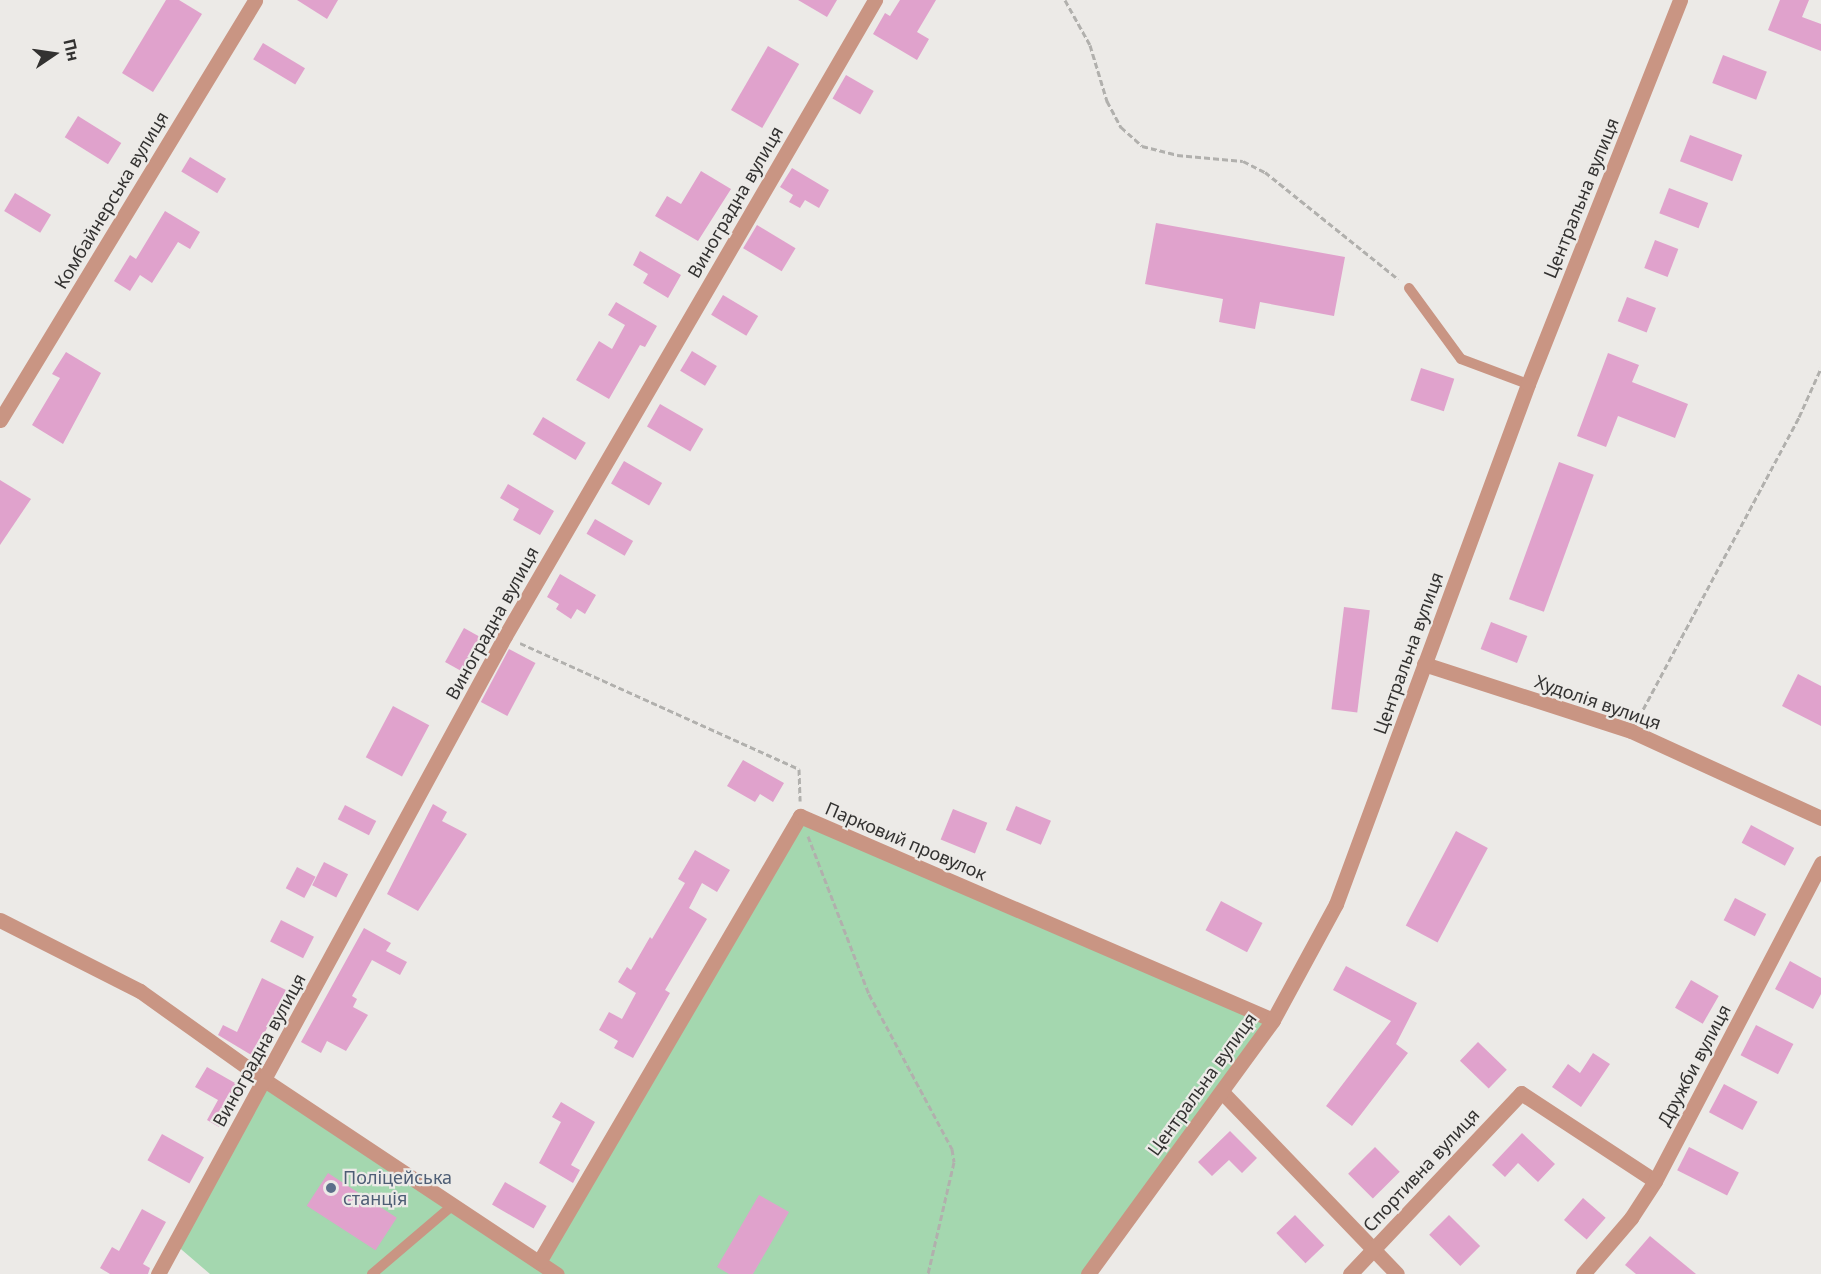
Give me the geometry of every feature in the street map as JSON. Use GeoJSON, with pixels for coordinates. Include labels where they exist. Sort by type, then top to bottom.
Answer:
{"type":"FeatureCollection","features":[{"type":"Feature","properties":{"kind":"street","name":"Комбайнерська вулиця"},"geometry":{"type":"LineString","coordinates":[[0,420],[255,0]]}},
{"type":"Feature","properties":{"kind":"street","name":"Виноградна вулиця"},"geometry":{"type":"LineString","coordinates":[[158,1274],[266,1081],[505,636],[875,0]]}},
{"type":"Feature","properties":{"kind":"street","name":"Центральна вулиця"},"geometry":{"type":"LineString","coordinates":[[1088,1274],[1273,1020],[1336,904],[1528,384],[1680,0]]}},
{"type":"Feature","properties":{"kind":"street","name":"Худолія вулиця"},"geometry":{"type":"LineString","coordinates":[[1424,664],[1631,731],[1821,818]]}},
{"type":"Feature","properties":{"kind":"street","name":"Парковий провулок"},"geometry":{"type":"LineString","coordinates":[[540,1262],[800,816],[1273,1020]]}},
{"type":"Feature","properties":{"kind":"street","name":"Дружби вулиця"},"geometry":{"type":"LineString","coordinates":[[1583,1274],[1631,1218],[1655,1181],[1821,863]]}},
{"type":"Feature","properties":{"kind":"street"},"geometry":{"type":"LineString","coordinates":[[0,920],[140,990],[266,1081],[558,1274]]}},
{"type":"Feature","properties":{"kind":"street"},"geometry":{"type":"LineString","coordinates":[[1222,1092],[1397,1274]]}},
{"type":"Feature","properties":{"kind":"street","name":"Спортивна вулиця"},"geometry":{"type":"LineString","coordinates":[[1350,1274],[1521,1093],[1655,1181]]}},
{"type":"Feature","properties":{"kind":"lane"},"geometry":{"type":"LineString","coordinates":[[1409,288],[1461,359],[1528,384]]}},
{"type":"Feature","properties":{"kind":"lane"},"geometry":{"type":"LineString","coordinates":[[372,1274],[453,1204]]}},
{"type":"Feature","properties":{"kind":"path"},"geometry":{"type":"LineString","coordinates":[[1065,0],[1090,45],[1107,102],[1121,127],[1142,146],[1177,155],[1231,159],[1265,172],[1409,288]]}},
{"type":"Feature","properties":{"kind":"path"},"geometry":{"type":"LineString","coordinates":[[1631,731],[1799,417],[1821,368]]}},
{"type":"Feature","properties":{"kind":"path"},"geometry":{"type":"LineString","coordinates":[[505,636],[799,769],[800,816],[870,994],[952,1149],[954,1162],[928,1274]]}},
{"type":"Feature","properties":{"kind":"green space"},"geometry":{"type":"Polygon","coordinates":[[[800,816],[1273,1020],[1088,1274],[210,1274],[175,1244],[266,1081],[540,1262],[800,816]]]}},
{"type":"Feature","properties":{"kind":"building"},"geometry":{"type":"Polygon","coordinates":[[[166,0],[179,0],[202,14],[153,92],[122,73],[166,0]]]}},
{"type":"Feature","properties":{"kind":"building"},"geometry":{"type":"Polygon","coordinates":[[[297,0],[338,0],[327,19],[297,0]]]}},
{"type":"Feature","properties":{"kind":"building"},"geometry":{"type":"Polygon","coordinates":[[[798,0],[837,0],[827,17],[798,0]]]}},
{"type":"Feature","properties":{"kind":"building"},"geometry":{"type":"Polygon","coordinates":[[[900,0],[936,0],[917,32],[929,39],[917,60],[873,34],[885,13],[890,16],[900,0]]]}},
{"type":"Feature","properties":{"kind":"building"},"geometry":{"type":"Polygon","coordinates":[[[1780,0],[1809,0],[1802,17],[1821,24],[1821,51],[1768,30],[1780,0]]]}},
{"type":"Feature","properties":{"kind":"building"},"geometry":{"type":"Polygon","coordinates":[[[263,43],[305,68],[295,85],[253,59],[263,43]]]}},
{"type":"Feature","properties":{"kind":"building"},"geometry":{"type":"Polygon","coordinates":[[[768,46],[799,64],[762,128],[731,110],[768,46]]]}},
{"type":"Feature","properties":{"kind":"building"},"geometry":{"type":"Polygon","coordinates":[[[1723,55],[1767,72],[1756,100],[1712,83],[1723,55]]]}},
{"type":"Feature","properties":{"kind":"building"},"geometry":{"type":"Polygon","coordinates":[[[846,75],[874,91],[860,114],[832,98],[846,75]]]}},
{"type":"Feature","properties":{"kind":"building"},"geometry":{"type":"Polygon","coordinates":[[[78,116],[121,143],[108,164],[65,137],[78,116]]]}},
{"type":"Feature","properties":{"kind":"building"},"geometry":{"type":"Polygon","coordinates":[[[1690,135],[1742,155],[1732,181],[1680,161],[1690,135]]]}},
{"type":"Feature","properties":{"kind":"building"},"geometry":{"type":"Polygon","coordinates":[[[190,157],[226,179],[217,193],[181,172],[190,157]]]}},
{"type":"Feature","properties":{"kind":"building"},"geometry":{"type":"Polygon","coordinates":[[[792,168],[829,190],[819,208],[805,200],[800,208],[789,202],[793,195],[780,187],[792,168]]]}},
{"type":"Feature","properties":{"kind":"building"},"geometry":{"type":"Polygon","coordinates":[[[701,171],[731,189],[698,241],[655,216],[667,196],[681,204],[701,171]]]}},
{"type":"Feature","properties":{"kind":"building"},"geometry":{"type":"Polygon","coordinates":[[[1669,188],[1708,203],[1699,228],[1659,213],[1669,188]]]}},
{"type":"Feature","properties":{"kind":"building"},"geometry":{"type":"Polygon","coordinates":[[[15,193],[51,215],[40,233],[4,211],[15,193]]]}},
{"type":"Feature","properties":{"kind":"building"},"geometry":{"type":"Polygon","coordinates":[[[165,211],[200,232],[190,249],[178,242],[152,283],[140,275],[130,291],[114,281],[130,255],[136,259],[165,211]]]}},
{"type":"Feature","properties":{"kind":"building"},"geometry":{"type":"Polygon","coordinates":[[[1156,223],[1345,257],[1334,316],[1260,302],[1255,329],[1219,322],[1223,299],[1145,284],[1156,223]]]}},
{"type":"Feature","properties":{"kind":"building"},"geometry":{"type":"Polygon","coordinates":[[[757,225],[796,248],[782,271],[743,248],[757,225]]]}},
{"type":"Feature","properties":{"kind":"building"},"geometry":{"type":"Polygon","coordinates":[[[1655,240],[1678,249],[1668,277],[1644,268],[1655,240]]]}},
{"type":"Feature","properties":{"kind":"building"},"geometry":{"type":"Polygon","coordinates":[[[640,251],[681,275],[668,298],[643,283],[648,274],[633,265],[640,251]]]}},
{"type":"Feature","properties":{"kind":"building"},"geometry":{"type":"Polygon","coordinates":[[[723,295],[758,316],[746,336],[711,315],[723,295]]]}},
{"type":"Feature","properties":{"kind":"building"},"geometry":{"type":"Polygon","coordinates":[[[1627,297],[1656,308],[1647,332],[1618,321],[1627,297]]]}},
{"type":"Feature","properties":{"kind":"building"},"geometry":{"type":"Polygon","coordinates":[[[616,302],[657,326],[645,347],[640,345],[609,399],[576,380],[599,341],[612,349],[625,325],[608,315],[616,302]]]}},
{"type":"Feature","properties":{"kind":"building"},"geometry":{"type":"Polygon","coordinates":[[[692,351],[717,366],[705,386],[680,371],[692,351]]]}},
{"type":"Feature","properties":{"kind":"building"},"geometry":{"type":"Polygon","coordinates":[[[66,352],[101,373],[63,444],[32,425],[60,378],[52,374],[66,352]]]}},
{"type":"Feature","properties":{"kind":"building"},"geometry":{"type":"Polygon","coordinates":[[[1608,353],[1639,365],[1632,382],[1688,404],[1675,438],[1618,416],[1606,447],[1577,436],[1608,353]]]}},
{"type":"Feature","properties":{"kind":"building"},"geometry":{"type":"Polygon","coordinates":[[[1421,368],[1454,379],[1444,411],[1410,400],[1421,368]]]}},
{"type":"Feature","properties":{"kind":"building"},"geometry":{"type":"Polygon","coordinates":[[[660,404],[703,429],[690,452],[647,427],[660,404]]]}},
{"type":"Feature","properties":{"kind":"building"},"geometry":{"type":"Polygon","coordinates":[[[543,417],[586,443],[576,460],[533,434],[543,417]]]}},
{"type":"Feature","properties":{"kind":"building"},"geometry":{"type":"Polygon","coordinates":[[[624,461],[662,483],[649,506],[611,484],[624,461]]]}},
{"type":"Feature","properties":{"kind":"building"},"geometry":{"type":"Polygon","coordinates":[[[1559,462],[1594,475],[1544,612],[1509,599],[1559,462]]]}},
{"type":"Feature","properties":{"kind":"building"},"geometry":{"type":"Polygon","coordinates":[[[0,480],[31,499],[0,545],[0,480]]]}},
{"type":"Feature","properties":{"kind":"building"},"geometry":{"type":"Polygon","coordinates":[[[508,484],[554,511],[540,535],[513,520],[519,509],[500,498],[508,484]]]}},
{"type":"Feature","properties":{"kind":"building"},"geometry":{"type":"Polygon","coordinates":[[[595,519],[633,541],[625,556],[586,534],[595,519]]]}},
{"type":"Feature","properties":{"kind":"building"},"geometry":{"type":"Polygon","coordinates":[[[560,574],[596,595],[585,614],[577,609],[571,619],[556,609],[559,604],[547,597],[560,574]]]}},
{"type":"Feature","properties":{"kind":"building"},"geometry":{"type":"Polygon","coordinates":[[[1344,607],[1370,610],[1357,712],[1331,709],[1344,607]]]}},
{"type":"Feature","properties":{"kind":"building"},"geometry":{"type":"Polygon","coordinates":[[[1491,622],[1527,636],[1517,663],[1481,649],[1491,622]]]}},
{"type":"Feature","properties":{"kind":"building"},"geometry":{"type":"Polygon","coordinates":[[[464,628],[482,638],[463,672],[445,662],[464,628]]]}},
{"type":"Feature","properties":{"kind":"building"},"geometry":{"type":"Polygon","coordinates":[[[509,649],[535,663],[507,716],[481,702],[509,649]]]}},
{"type":"Feature","properties":{"kind":"building"},"geometry":{"type":"Polygon","coordinates":[[[1798,674],[1821,686],[1821,726],[1782,706],[1798,674]]]}},
{"type":"Feature","properties":{"kind":"building"},"geometry":{"type":"Polygon","coordinates":[[[393,706],[429,725],[402,776],[366,757],[393,706]]]}},
{"type":"Feature","properties":{"kind":"building"},"geometry":{"type":"Polygon","coordinates":[[[743,760],[784,783],[773,802],[760,794],[755,802],[727,786],[743,760]]]}},
{"type":"Feature","properties":{"kind":"building"},"geometry":{"type":"Polygon","coordinates":[[[433,804],[447,812],[442,821],[467,834],[418,911],[387,894],[433,804]]]}},
{"type":"Feature","properties":{"kind":"building"},"geometry":{"type":"Polygon","coordinates":[[[345,805],[376,821],[369,835],[338,819],[345,805]]]}},
{"type":"Feature","properties":{"kind":"building"},"geometry":{"type":"Polygon","coordinates":[[[1016,806],[1051,821],[1041,845],[1006,830],[1016,806]]]}},
{"type":"Feature","properties":{"kind":"building"},"geometry":{"type":"Polygon","coordinates":[[[953,809],[987,823],[975,853],[941,840],[953,809]]]}},
{"type":"Feature","properties":{"kind":"building"},"geometry":{"type":"Polygon","coordinates":[[[1751,825],[1794,848],[1785,866],[1742,843],[1751,825]]]}},
{"type":"Feature","properties":{"kind":"building"},"geometry":{"type":"Polygon","coordinates":[[[1456,831],[1488,848],[1438,942],[1406,925],[1456,831]]]}},
{"type":"Feature","properties":{"kind":"building"},"geometry":{"type":"Polygon","coordinates":[[[695,850],[730,870],[717,892],[702,883],[689,908],[707,919],[665,990],[670,993],[633,1058],[614,1048],[618,1041],[599,1030],[609,1012],[622,1019],[636,993],[618,982],[627,967],[631,970],[650,937],[652,939],[685,883],[678,879],[695,850]]]}},
{"type":"Feature","properties":{"kind":"building"},"geometry":{"type":"Polygon","coordinates":[[[324,862],[348,874],[336,897],[312,885],[324,862]]]}},
{"type":"Feature","properties":{"kind":"building"},"geometry":{"type":"Polygon","coordinates":[[[297,867],[316,877],[304,898],[286,888],[297,867]]]}},
{"type":"Feature","properties":{"kind":"building"},"geometry":{"type":"Polygon","coordinates":[[[1735,898],[1766,914],[1755,936],[1724,920],[1735,898]]]}},
{"type":"Feature","properties":{"kind":"building"},"geometry":{"type":"Polygon","coordinates":[[[1221,901],[1262,923],[1247,952],[1206,930],[1221,901]]]}},
{"type":"Feature","properties":{"kind":"building"},"geometry":{"type":"Polygon","coordinates":[[[281,920],[314,937],[303,958],[270,941],[281,920]]]}},
{"type":"Feature","properties":{"kind":"building"},"geometry":{"type":"Polygon","coordinates":[[[364,928],[391,943],[386,951],[407,962],[400,975],[372,960],[352,996],[357,999],[353,1007],[368,1015],[346,1051],[327,1041],[321,1053],[301,1042],[364,928]]]}},
{"type":"Feature","properties":{"kind":"building"},"geometry":{"type":"Polygon","coordinates":[[[1790,961],[1821,978],[1821,994],[1813,1009],[1775,989],[1790,961]]]}},
{"type":"Feature","properties":{"kind":"building"},"geometry":{"type":"Polygon","coordinates":[[[1346,966],[1417,1003],[1396,1044],[1408,1053],[1352,1126],[1326,1106],[1391,1021],[1333,990],[1346,966]]]}},
{"type":"Feature","properties":{"kind":"building"},"geometry":{"type":"Polygon","coordinates":[[[262,978],[286,990],[253,1056],[218,1035],[223,1025],[237,1032],[262,978]]]}},
{"type":"Feature","properties":{"kind":"building"},"geometry":{"type":"Polygon","coordinates":[[[1691,980],[1719,996],[1703,1024],[1675,1008],[1691,980]]]}},
{"type":"Feature","properties":{"kind":"building"},"geometry":{"type":"Polygon","coordinates":[[[1756,1025],[1793,1044],[1778,1074],[1741,1055],[1756,1025]]]}},
{"type":"Feature","properties":{"kind":"building"},"geometry":{"type":"Polygon","coordinates":[[[1478,1042],[1507,1070],[1489,1088],[1460,1061],[1478,1042]]]}},
{"type":"Feature","properties":{"kind":"building"},"geometry":{"type":"Polygon","coordinates":[[[1593,1053],[1610,1064],[1581,1107],[1552,1087],[1568,1064],[1580,1073],[1593,1053]]]}},
{"type":"Feature","properties":{"kind":"building"},"geometry":{"type":"Polygon","coordinates":[[[207,1067],[242,1087],[219,1127],[207,1120],[218,1100],[195,1087],[207,1067]]]}},
{"type":"Feature","properties":{"kind":"building"},"geometry":{"type":"Polygon","coordinates":[[[1724,1084],[1758,1102],[1743,1130],[1709,1112],[1724,1084]]]}},
{"type":"Feature","properties":{"kind":"building"},"geometry":{"type":"Polygon","coordinates":[[[561,1102],[595,1122],[571,1165],[580,1170],[573,1183],[539,1163],[561,1122],[552,1117],[561,1102]]]}},
{"type":"Feature","properties":{"kind":"building"},"geometry":{"type":"Polygon","coordinates":[[[1230,1131],[1257,1158],[1242,1173],[1229,1160],[1212,1176],[1198,1162],[1230,1131]]]}},
{"type":"Feature","properties":{"kind":"building"},"geometry":{"type":"Polygon","coordinates":[[[1522,1133],[1555,1164],[1538,1182],[1518,1163],[1505,1177],[1492,1165],[1522,1133]]]}},
{"type":"Feature","properties":{"kind":"building"},"geometry":{"type":"Polygon","coordinates":[[[162,1134],[204,1157],[189,1184],[147,1160],[162,1134]]]}},
{"type":"Feature","properties":{"kind":"building"},"geometry":{"type":"Polygon","coordinates":[[[1375,1147],[1400,1172],[1373,1199],[1348,1174],[1375,1147]]]}},
{"type":"Feature","properties":{"kind":"building"},"geometry":{"type":"Polygon","coordinates":[[[1689,1147],[1739,1172],[1727,1196],[1677,1170],[1689,1147]]]}},
{"type":"Feature","properties":{"kind":"building"},"geometry":{"type":"Polygon","coordinates":[[[328,1173],[397,1218],[376,1250],[307,1206],[328,1173]]]}},
{"type":"Feature","properties":{"kind":"building"},"geometry":{"type":"Polygon","coordinates":[[[505,1182],[547,1206],[534,1229],[492,1205],[505,1182]]]}},
{"type":"Feature","properties":{"kind":"building"},"geometry":{"type":"Polygon","coordinates":[[[759,1195],[789,1212],[753,1274],[729,1274],[717,1267],[759,1195]]]}},
{"type":"Feature","properties":{"kind":"building"},"geometry":{"type":"Polygon","coordinates":[[[1583,1198],[1606,1218],[1587,1240],[1564,1220],[1583,1198]]]}},
{"type":"Feature","properties":{"kind":"building"},"geometry":{"type":"Polygon","coordinates":[[[142,1209],[166,1222],[143,1264],[150,1268],[148,1274],[110,1274],[100,1268],[112,1247],[119,1251],[142,1209]]]}},
{"type":"Feature","properties":{"kind":"building"},"geometry":{"type":"Polygon","coordinates":[[[1295,1215],[1324,1245],[1305,1263],[1276,1233],[1295,1215]]]}},
{"type":"Feature","properties":{"kind":"building"},"geometry":{"type":"Polygon","coordinates":[[[1449,1215],[1480,1246],[1460,1266],[1429,1235],[1449,1215]]]}},
{"type":"Feature","properties":{"kind":"building"},"geometry":{"type":"Polygon","coordinates":[[[1650,1236],[1696,1274],[1636,1274],[1625,1265],[1650,1236]]]}},
{"type":"Feature","properties":{"kind":"place","name":"Поліцейська станція"},"geometry":{"type":"Point","coordinates":[331,1188]}}]}
